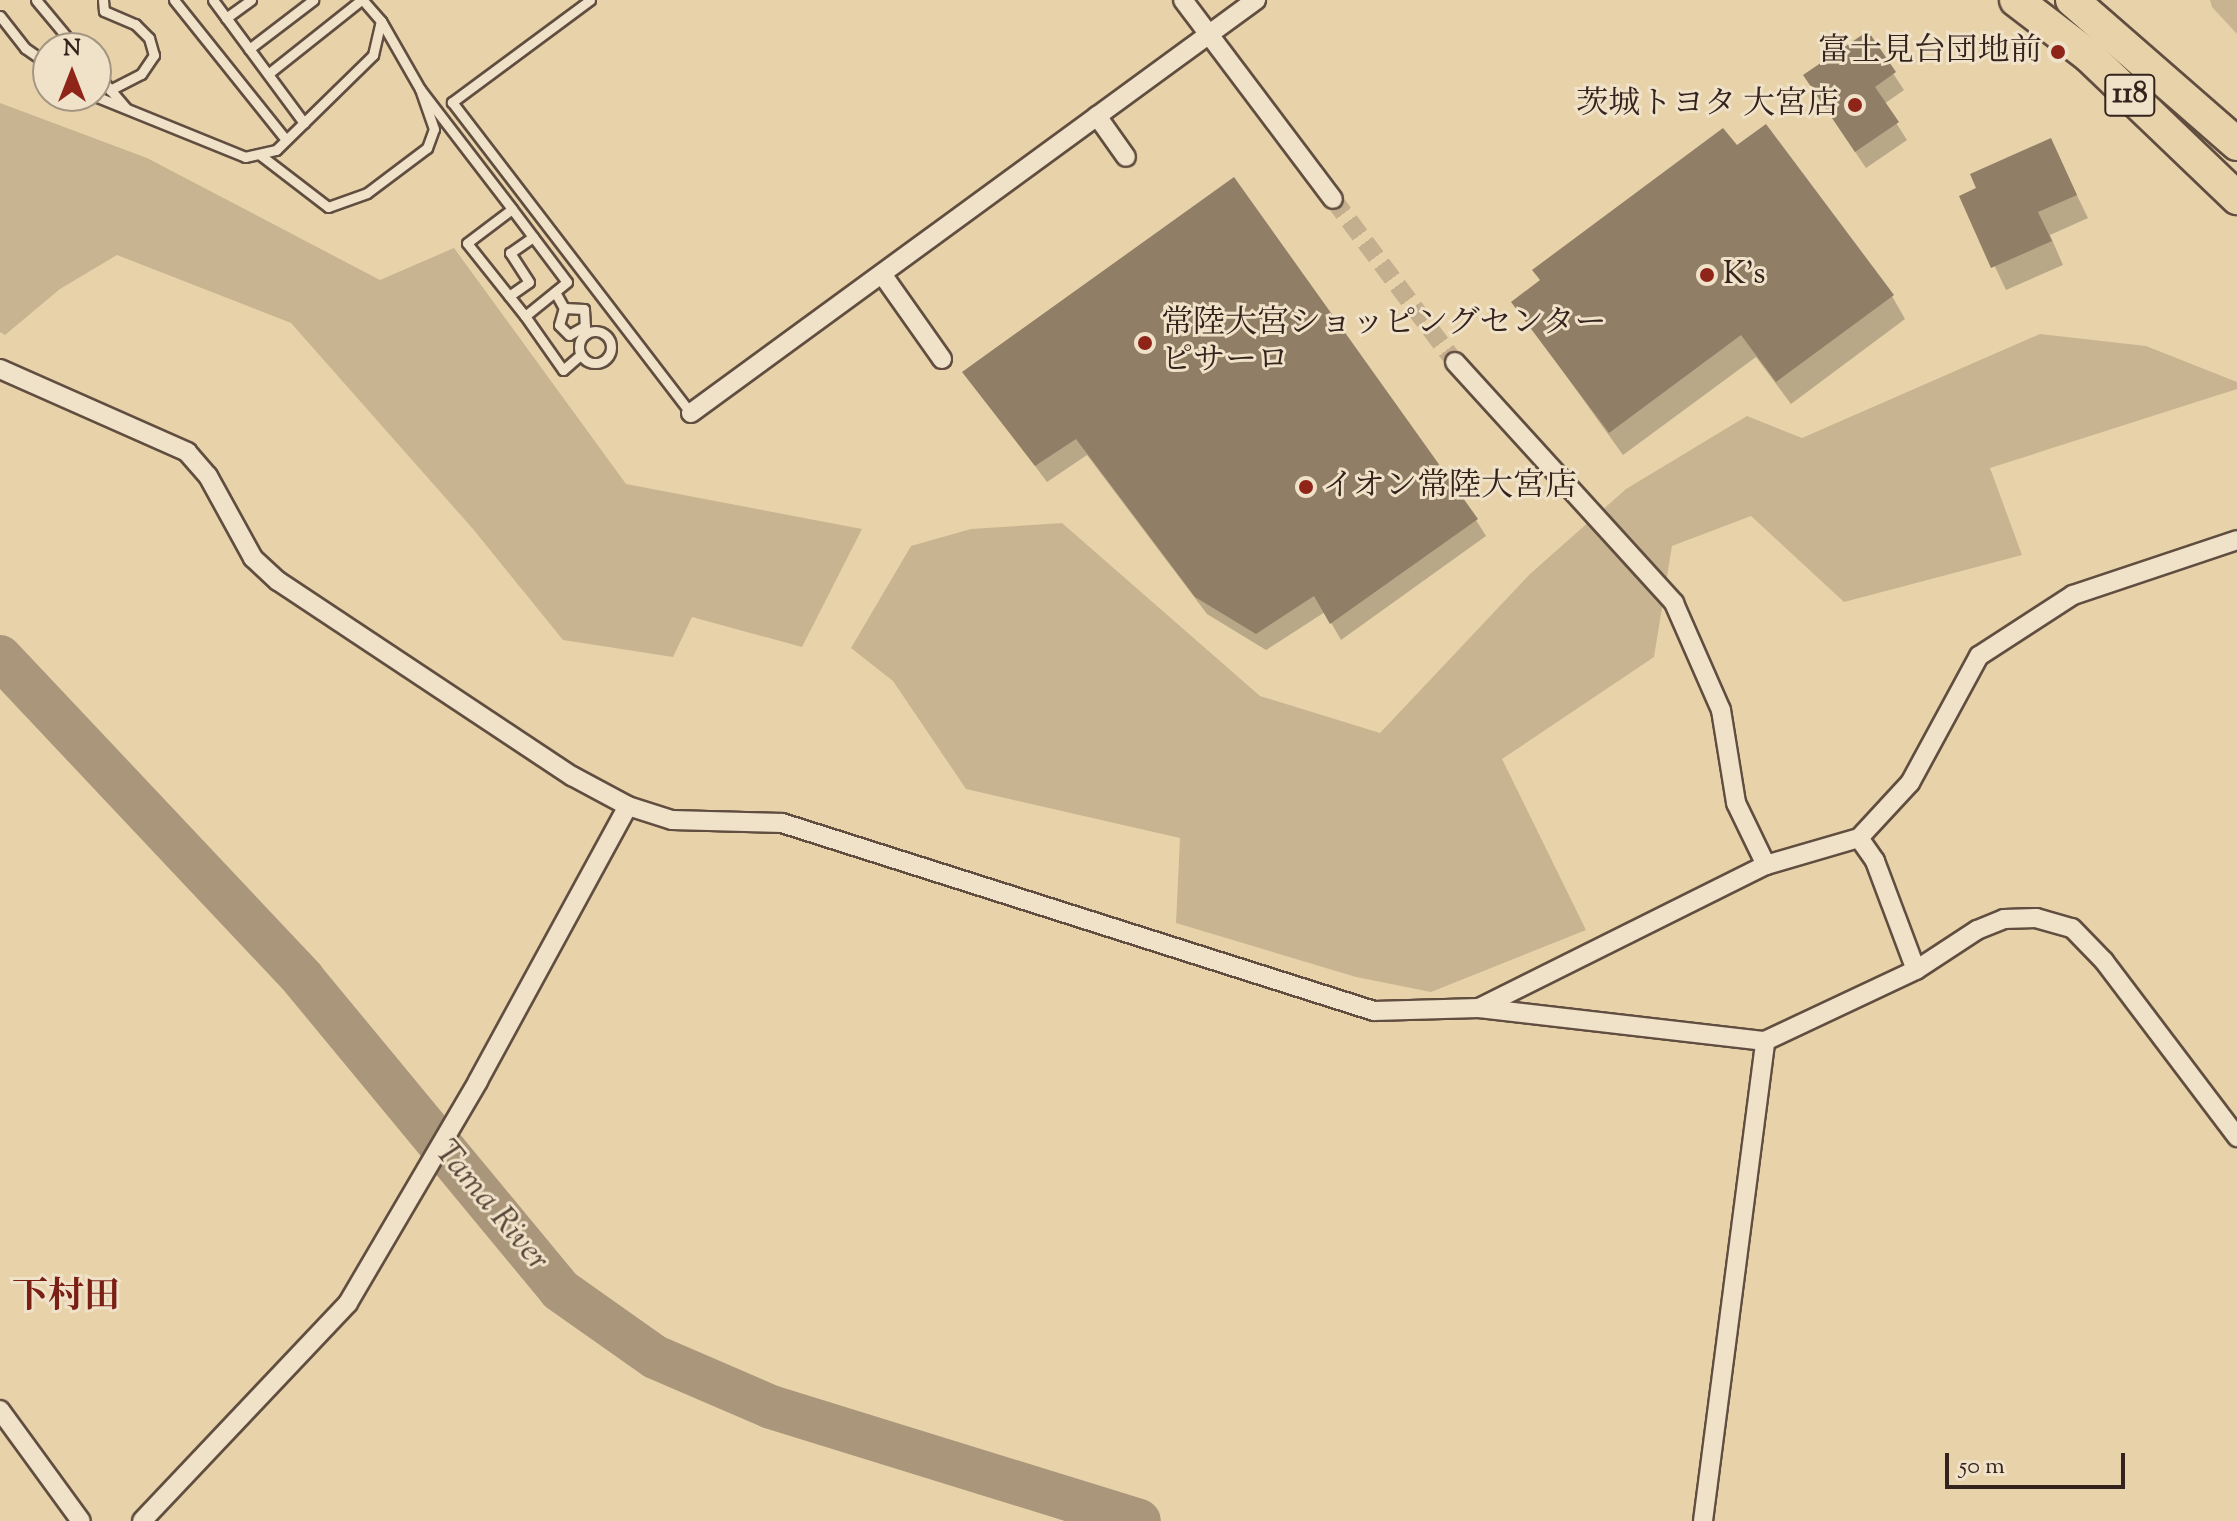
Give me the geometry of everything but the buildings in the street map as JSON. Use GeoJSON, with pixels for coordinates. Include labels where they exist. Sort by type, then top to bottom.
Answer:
{"type":"FeatureCollection","features":[{"type":"Feature","properties":{"kind":"highway","name":"118"},"geometry":{"type":"LineString","coordinates":[[2016,0],[2088,55],[2237,198]]}},
{"type":"Feature","properties":{"kind":"highway","name":"118"},"geometry":{"type":"LineString","coordinates":[[2072,0],[2237,144]]}},
{"type":"Feature","properties":{"kind":"street"},"geometry":{"type":"LineString","coordinates":[[1183,0],[1333,199]]}},
{"type":"Feature","properties":{"kind":"street"},"geometry":{"type":"LineString","coordinates":[[691,413],[1256,0]]}},
{"type":"Feature","properties":{"kind":"street"},"geometry":{"type":"LineString","coordinates":[[1097,116],[1126,157]]}},
{"type":"Feature","properties":{"kind":"street"},"geometry":{"type":"LineString","coordinates":[[882,274],[942,359]]}},
{"type":"Feature","properties":{"kind":"street"},"geometry":{"type":"LineString","coordinates":[[1455,362],[1674,603],[1721,710],[1736,803],[1766,865]]}},
{"type":"Feature","properties":{"kind":"street"},"geometry":{"type":"LineString","coordinates":[[0,369],[187,452],[208,476],[253,558],[278,581],[572,776],[628,806],[672,820],[782,823],[1374,1011],[1479,1008],[1765,1041],[1916,970],[1977,930],[2004,919],[2036,918],[2072,928],[2104,961],[2237,1137]]}},
{"type":"Feature","properties":{"kind":"street"},"geometry":{"type":"LineString","coordinates":[[1479,1008],[1766,865],[1859,838],[1910,783],[1979,656],[2073,595],[2237,540]]}},
{"type":"Feature","properties":{"kind":"street"},"geometry":{"type":"LineString","coordinates":[[142,1521],[348,1303],[478,1081],[628,806]]}},
{"type":"Feature","properties":{"kind":"street"},"geometry":{"type":"LineString","coordinates":[[1859,838],[1875,861],[1916,970]]}},
{"type":"Feature","properties":{"kind":"street"},"geometry":{"type":"LineString","coordinates":[[1703,1521],[1765,1041]]}},
{"type":"Feature","properties":{"kind":"street"},"geometry":{"type":"LineString","coordinates":[[0,1410],[81,1521]]}},
{"type":"Feature","properties":{"kind":"lane"},"geometry":{"type":"LineString","coordinates":[[36,0],[63,32]]}},
{"type":"Feature","properties":{"kind":"lane"},"geometry":{"type":"LineString","coordinates":[[103,0],[104,11],[135,24],[149,38],[154,55],[141,74],[112,89]]}},
{"type":"Feature","properties":{"kind":"lane"},"geometry":{"type":"LineString","coordinates":[[174,0],[286,140]]}},
{"type":"Feature","properties":{"kind":"lane"},"geometry":{"type":"LineString","coordinates":[[213,0],[304,123]]}},
{"type":"Feature","properties":{"kind":"lane"},"geometry":{"type":"LineString","coordinates":[[226,18],[251,0]]}},
{"type":"Feature","properties":{"kind":"lane"},"geometry":{"type":"LineString","coordinates":[[249,49],[313,0]]}},
{"type":"Feature","properties":{"kind":"lane"},"geometry":{"type":"LineString","coordinates":[[268,74],[362,0],[381,21],[420,89],[567,282],[525,316]]}},
{"type":"Feature","properties":{"kind":"lane"},"geometry":{"type":"LineString","coordinates":[[590,0],[452,102],[691,413]]}},
{"type":"Feature","properties":{"kind":"lane"},"geometry":{"type":"LineString","coordinates":[[0,16],[32,53]]}},
{"type":"Feature","properties":{"kind":"lane"},"geometry":{"type":"LineString","coordinates":[[112,103],[245,157],[276,150],[373,55],[381,21]]}},
{"type":"Feature","properties":{"kind":"lane"},"geometry":{"type":"LineString","coordinates":[[259,154],[328,207],[367,193],[427,148],[434,129],[420,89]]}},
{"type":"Feature","properties":{"kind":"lane"},"geometry":{"type":"LineString","coordinates":[[112,92],[128,110]]}},
{"type":"Feature","properties":{"kind":"lane"},"geometry":{"type":"LineString","coordinates":[[512,209],[467,243],[563,370],[580,355],[587,319],[584,309],[564,308]]}},
{"type":"Feature","properties":{"kind":"lane"},"geometry":{"type":"LineString","coordinates":[[509,296],[529,282],[510,253],[533,237]]}},
{"type":"Feature","properties":{"kind":"lane"},"geometry":{"type":"LineString","coordinates":[[555,292],[564,308],[559,325],[569,335],[601,332],[611,350],[598,363],[580,355]]}},
{"type":"Feature","properties":{"kind":"shaded area"},"geometry":{"type":"Polygon","coordinates":[[[2210,0],[2237,0],[2237,34],[2212,7],[2210,0]]]}},
{"type":"Feature","properties":{"kind":"shaded area"},"geometry":{"type":"Polygon","coordinates":[[[0,103],[147,158],[380,280],[454,248],[626,484],[862,529],[802,647],[692,617],[673,657],[563,640],[473,529],[291,323],[117,255],[60,289],[5,335],[0,332],[0,103]]]}},
{"type":"Feature","properties":{"kind":"shaded area"},"geometry":{"type":"Polygon","coordinates":[[[2040,334],[2146,346],[2237,382],[2237,389],[1990,468],[2022,555],[1844,602],[1751,516],[1672,546],[1654,657],[1502,759],[1586,930],[1431,992],[1356,977],[1176,923],[1180,838],[966,789],[893,681],[851,648],[911,546],[971,529],[1062,523],[1260,696],[1380,733],[1530,574],[1626,489],[1747,416],[1802,438],[2040,334]]]}},
{"type":"Feature","properties":{"kind":"waterway","name":"Tama River"},"geometry":{"type":"LineString","coordinates":[[0,657],[303,979],[560,1290],[655,1357],[771,1407],[1139,1521]]}},
{"type":"Feature","properties":{"kind":"tunnel"},"geometry":{"type":"LineString","coordinates":[[1333,199],[1455,362]]}},
{"type":"Feature","properties":{"kind":"place","name":"富士見台団地前"},"geometry":{"type":"Point","coordinates":[2058,52]}},
{"type":"Feature","properties":{"kind":"place","name":"茨城トヨタ 大宮店"},"geometry":{"type":"Point","coordinates":[1855,105]}},
{"type":"Feature","properties":{"kind":"place","name":"K's"},"geometry":{"type":"Point","coordinates":[1707,275]}},
{"type":"Feature","properties":{"kind":"place","name":"常陸大宮ショッピングセンター ピサーロ"},"geometry":{"type":"Point","coordinates":[1145,343]}},
{"type":"Feature","properties":{"kind":"place","name":"イオン常陸大宮店"},"geometry":{"type":"Point","coordinates":[1306,487]}},
{"type":"Feature","properties":{"kind":"district","name":"下村田"},"geometry":{"type":"Point","coordinates":[66,1299]}}]}
